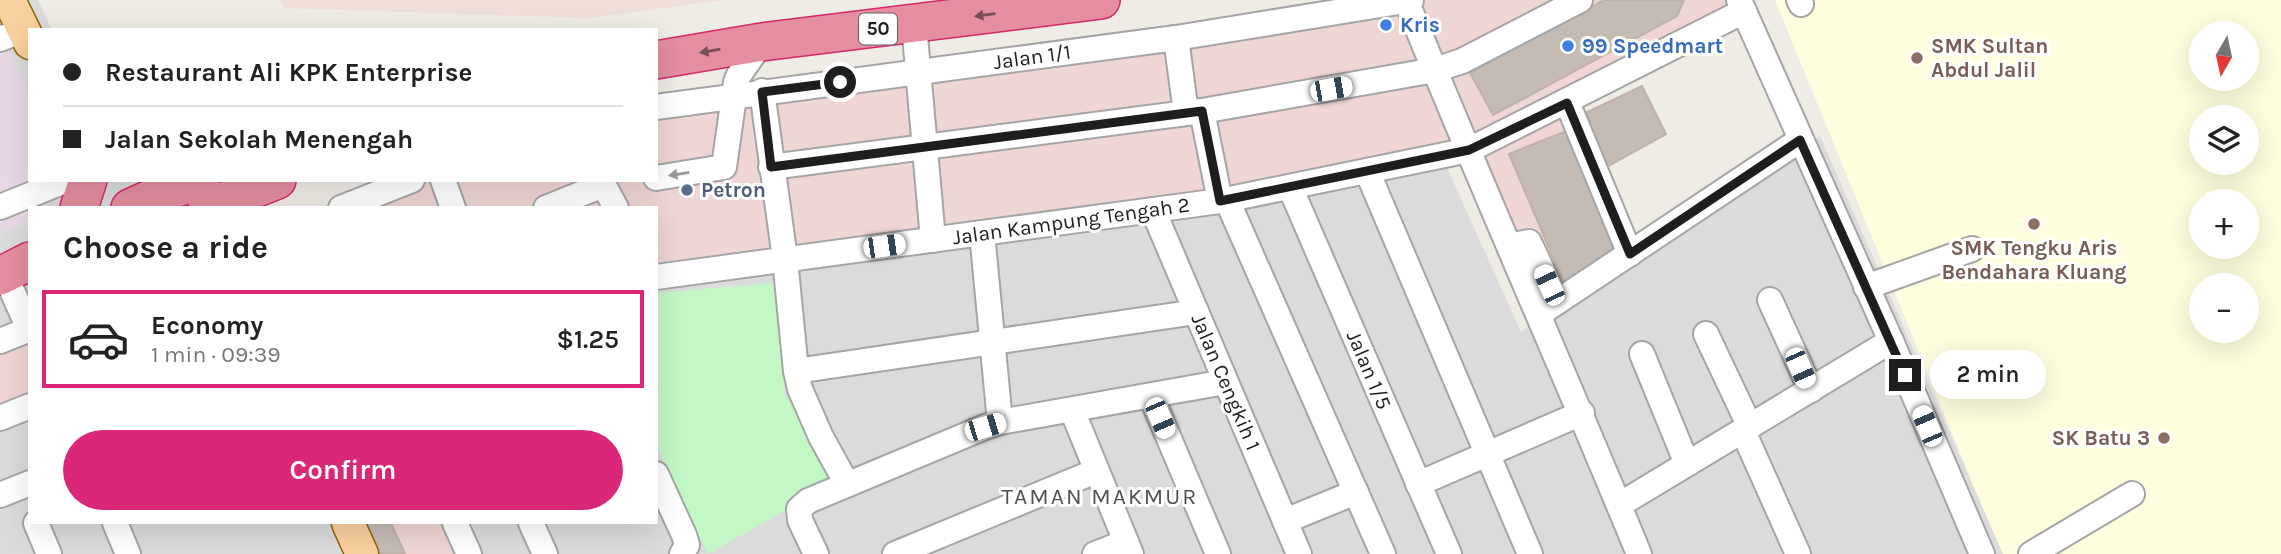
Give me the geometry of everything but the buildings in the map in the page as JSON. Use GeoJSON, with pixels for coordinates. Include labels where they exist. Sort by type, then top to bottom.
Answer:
{"type":"FeatureCollection","features":[{"type":"Feature","properties":{"kind":"highway","name":"50"},"geometry":{"type":"LineString","coordinates":[[658,34],[912,12],[1101,0]]}},
{"type":"Feature","properties":{"kind":"highway","name":"50"},"geometry":{"type":"LineString","coordinates":[[658,60],[912,12]]}},
{"type":"Feature","properties":{"kind":"highway"},"geometry":{"type":"LineString","coordinates":[[80,206],[87,182]]}},
{"type":"Feature","properties":{"kind":"highway"},"geometry":{"type":"LineString","coordinates":[[141,206],[266,182]]}},
{"type":"Feature","properties":{"kind":"highway"},"geometry":{"type":"LineString","coordinates":[[198,195],[277,182]]}},
{"type":"Feature","properties":{"kind":"main road"},"geometry":{"type":"LineString","coordinates":[[9,0],[18,37]]}},
{"type":"Feature","properties":{"kind":"main road"},"geometry":{"type":"LineString","coordinates":[[348,524],[362,554]]}},
{"type":"Feature","properties":{"kind":"street"},"geometry":{"type":"LineString","coordinates":[[771,167],[1194,112],[1435,70],[1462,61],[1580,0]]}},
{"type":"Feature","properties":{"kind":"street"},"geometry":{"type":"LineString","coordinates":[[1408,1],[1509,246],[1529,242],[1582,413],[1639,554]]}},
{"type":"Feature","properties":{"kind":"street","name":"Jalan 1/1"},"geometry":{"type":"LineString","coordinates":[[658,107],[1176,37],[1408,1]]}},
{"type":"Feature","properties":{"kind":"street"},"geometry":{"type":"LineString","coordinates":[[1742,5],[1982,554]]}},
{"type":"Feature","properties":{"kind":"street","name":"Jalan Kampung Tengah 2"},"geometry":{"type":"LineString","coordinates":[[658,276],[1224,200],[1469,150],[1567,103],[1742,5]]}},
{"type":"Feature","properties":{"kind":"street"},"geometry":{"type":"LineString","coordinates":[[912,12],[933,240]]}},
{"type":"Feature","properties":{"kind":"street"},"geometry":{"type":"LineString","coordinates":[[1176,37],[1194,112],[1224,200],[1383,554]]}},
{"type":"Feature","properties":{"kind":"street"},"geometry":{"type":"LineString","coordinates":[[658,178],[724,167],[738,75],[762,42]]}},
{"type":"Feature","properties":{"kind":"street"},"geometry":{"type":"LineString","coordinates":[[762,92],[785,259],[796,371],[800,389],[821,437],[847,484]]}},
{"type":"Feature","properties":{"kind":"street"},"geometry":{"type":"LineString","coordinates":[[1567,103],[1630,254]]}},
{"type":"Feature","properties":{"kind":"street"},"geometry":{"type":"LineString","coordinates":[[1548,308],[1800,140]]}},
{"type":"Feature","properties":{"kind":"street"},"geometry":{"type":"LineString","coordinates":[[1367,171],[1530,554]]}},
{"type":"Feature","properties":{"kind":"street"},"geometry":{"type":"LineString","coordinates":[[0,207],[62,182]]}},
{"type":"Feature","properties":{"kind":"street"},"geometry":{"type":"LineString","coordinates":[[346,206],[407,182]]}},
{"type":"Feature","properties":{"kind":"street"},"geometry":{"type":"LineString","coordinates":[[444,182],[452,206]]}},
{"type":"Feature","properties":{"kind":"street"},"geometry":{"type":"LineString","coordinates":[[550,206],[602,183],[615,206]]}},
{"type":"Feature","properties":{"kind":"street","name":"Jalan 1/5"},"geometry":{"type":"LineString","coordinates":[[1290,187],[1448,554]]}},
{"type":"Feature","properties":{"kind":"street","name":"Jalan Cengkih 1"},"geometry":{"type":"LineString","coordinates":[[1153,210],[1299,554]]}},
{"type":"Feature","properties":{"kind":"street"},"geometry":{"type":"LineString","coordinates":[[982,233],[1000,422]]}},
{"type":"Feature","properties":{"kind":"street"},"geometry":{"type":"LineString","coordinates":[[1866,287],[1972,249]]}},
{"type":"Feature","properties":{"kind":"street"},"geometry":{"type":"LineString","coordinates":[[17,269],[28,325]]}},
{"type":"Feature","properties":{"kind":"street"},"geometry":{"type":"LineString","coordinates":[[1770,300],[1811,390]]}},
{"type":"Feature","properties":{"kind":"street"},"geometry":{"type":"LineString","coordinates":[[796,371],[1196,312]]}},
{"type":"Feature","properties":{"kind":"street"},"geometry":{"type":"LineString","coordinates":[[0,341],[28,330]]}},
{"type":"Feature","properties":{"kind":"street"},"geometry":{"type":"LineString","coordinates":[[1706,334],[1798,554]]}},
{"type":"Feature","properties":{"kind":"street"},"geometry":{"type":"LineString","coordinates":[[1619,505],[1891,341]]}},
{"type":"Feature","properties":{"kind":"street"},"geometry":{"type":"LineString","coordinates":[[1642,354],[1687,464]]}},
{"type":"Feature","properties":{"kind":"street"},"geometry":{"type":"LineString","coordinates":[[816,554],[800,520],[799,509],[808,501],[847,484],[1000,422],[1225,382]]}},
{"type":"Feature","properties":{"kind":"street"},"geometry":{"type":"LineString","coordinates":[[1151,396],[1218,554]]}},
{"type":"Feature","properties":{"kind":"street"},"geometry":{"type":"LineString","coordinates":[[0,418],[28,407]]}},
{"type":"Feature","properties":{"kind":"street"},"geometry":{"type":"LineString","coordinates":[[1072,410],[1128,548],[1095,554]]}},
{"type":"Feature","properties":{"kind":"street"},"geometry":{"type":"LineString","coordinates":[[1418,484],[1582,413]]}},
{"type":"Feature","properties":{"kind":"street"},"geometry":{"type":"LineString","coordinates":[[895,554],[1096,471]]}},
{"type":"Feature","properties":{"kind":"street"},"geometry":{"type":"LineString","coordinates":[[658,478],[684,535],[687,545],[682,554]]}},
{"type":"Feature","properties":{"kind":"street"},"geometry":{"type":"LineString","coordinates":[[1284,521],[1356,492]]}},
{"type":"Feature","properties":{"kind":"street"},"geometry":{"type":"LineString","coordinates":[[2031,554],[2132,494]]}},
{"type":"Feature","properties":{"kind":"street"},"geometry":{"type":"LineString","coordinates":[[36,524],[49,554]]}},
{"type":"Feature","properties":{"kind":"street"},"geometry":{"type":"LineString","coordinates":[[115,524],[128,554]]}},
{"type":"Feature","properties":{"kind":"street"},"geometry":{"type":"LineString","coordinates":[[455,524],[469,554]]}},
{"type":"Feature","properties":{"kind":"street"},"geometry":{"type":"LineString","coordinates":[[531,524],[545,554]]}},
{"type":"Feature","properties":{"kind":"shaded area"},"geometry":{"type":"Polygon","coordinates":[[[0,0],[38,0],[51,28],[28,28],[28,182],[216,182],[234,206],[28,206],[28,524],[658,524],[658,290],[1447,168],[1521,332],[1820,136],[2003,554],[0,554],[0,0]]]}},
{"type":"Feature","properties":{"kind":"shaded area"},"geometry":{"type":"Polygon","coordinates":[[[280,0],[724,0],[590,18],[284,8],[280,0]]]}},
{"type":"Feature","properties":{"kind":"shaded area"},"geometry":{"type":"Polygon","coordinates":[[[1379,0],[1731,0],[1741,20],[1573,106],[1631,245],[1545,303],[1476,141],[1215,195],[658,270],[658,206],[329,206],[391,182],[658,182],[658,100],[1379,0]]]}},
{"type":"Feature","properties":{"kind":"shaded area","name":"SMK Tengku Aris Bendahara Kluang"},"geometry":{"type":"Polygon","coordinates":[[[1775,0],[2281,0],[2281,554],[2003,554],[1775,0]]]}},
{"type":"Feature","properties":{"kind":"shaded area"},"geometry":{"type":"Polygon","coordinates":[[[0,32],[28,90],[28,182],[72,182],[47,206],[28,206],[28,223],[0,234],[0,32]]]}},
{"type":"Feature","properties":{"kind":"shaded area"},"geometry":{"type":"Polygon","coordinates":[[[28,323],[28,411],[0,421],[0,334],[28,323]]]}},
{"type":"Feature","properties":{"kind":"shaded area"},"geometry":{"type":"Polygon","coordinates":[[[359,524],[459,524],[473,554],[373,554],[359,524]]]}},
{"type":"Feature","properties":{"kind":"green space"},"geometry":{"type":"Polygon","coordinates":[[[783,282],[784,395],[845,477],[708,554],[658,449],[658,293],[783,282]]]}},
{"type":"Feature","properties":{"kind":"place","name":"Kris"},"geometry":{"type":"Point","coordinates":[1386,25]}},
{"type":"Feature","properties":{"kind":"place","name":"99 Speedmart"},"geometry":{"type":"Point","coordinates":[1568,46]}},
{"type":"Feature","properties":{"kind":"place","name":"SMK Sultan Abdul Jalil"},"geometry":{"type":"Point","coordinates":[1917,58]}},
{"type":"Feature","properties":{"kind":"place","name":"Petron"},"geometry":{"type":"Point","coordinates":[687,190]}},
{"type":"Feature","properties":{"kind":"place","name":"SMK Tengku Aris Bendahara Kluang"},"geometry":{"type":"Point","coordinates":[2034,224]}},
{"type":"Feature","properties":{"kind":"place","name":"SK Batu 3"},"geometry":{"type":"Point","coordinates":[2164,438]}},
{"type":"Feature","properties":{"kind":"district","name":"TAMAN MAKMUR"},"geometry":{"type":"Point","coordinates":[1100,496]}},
{"type":"Feature","properties":{"kind":"route"},"geometry":{"type":"LineString","coordinates":[[840,82],[762,92],[771,167],[1202,111],[1220,201],[1469,150],[1567,103],[1630,254],[1800,140],[1905,375]]}}]}
